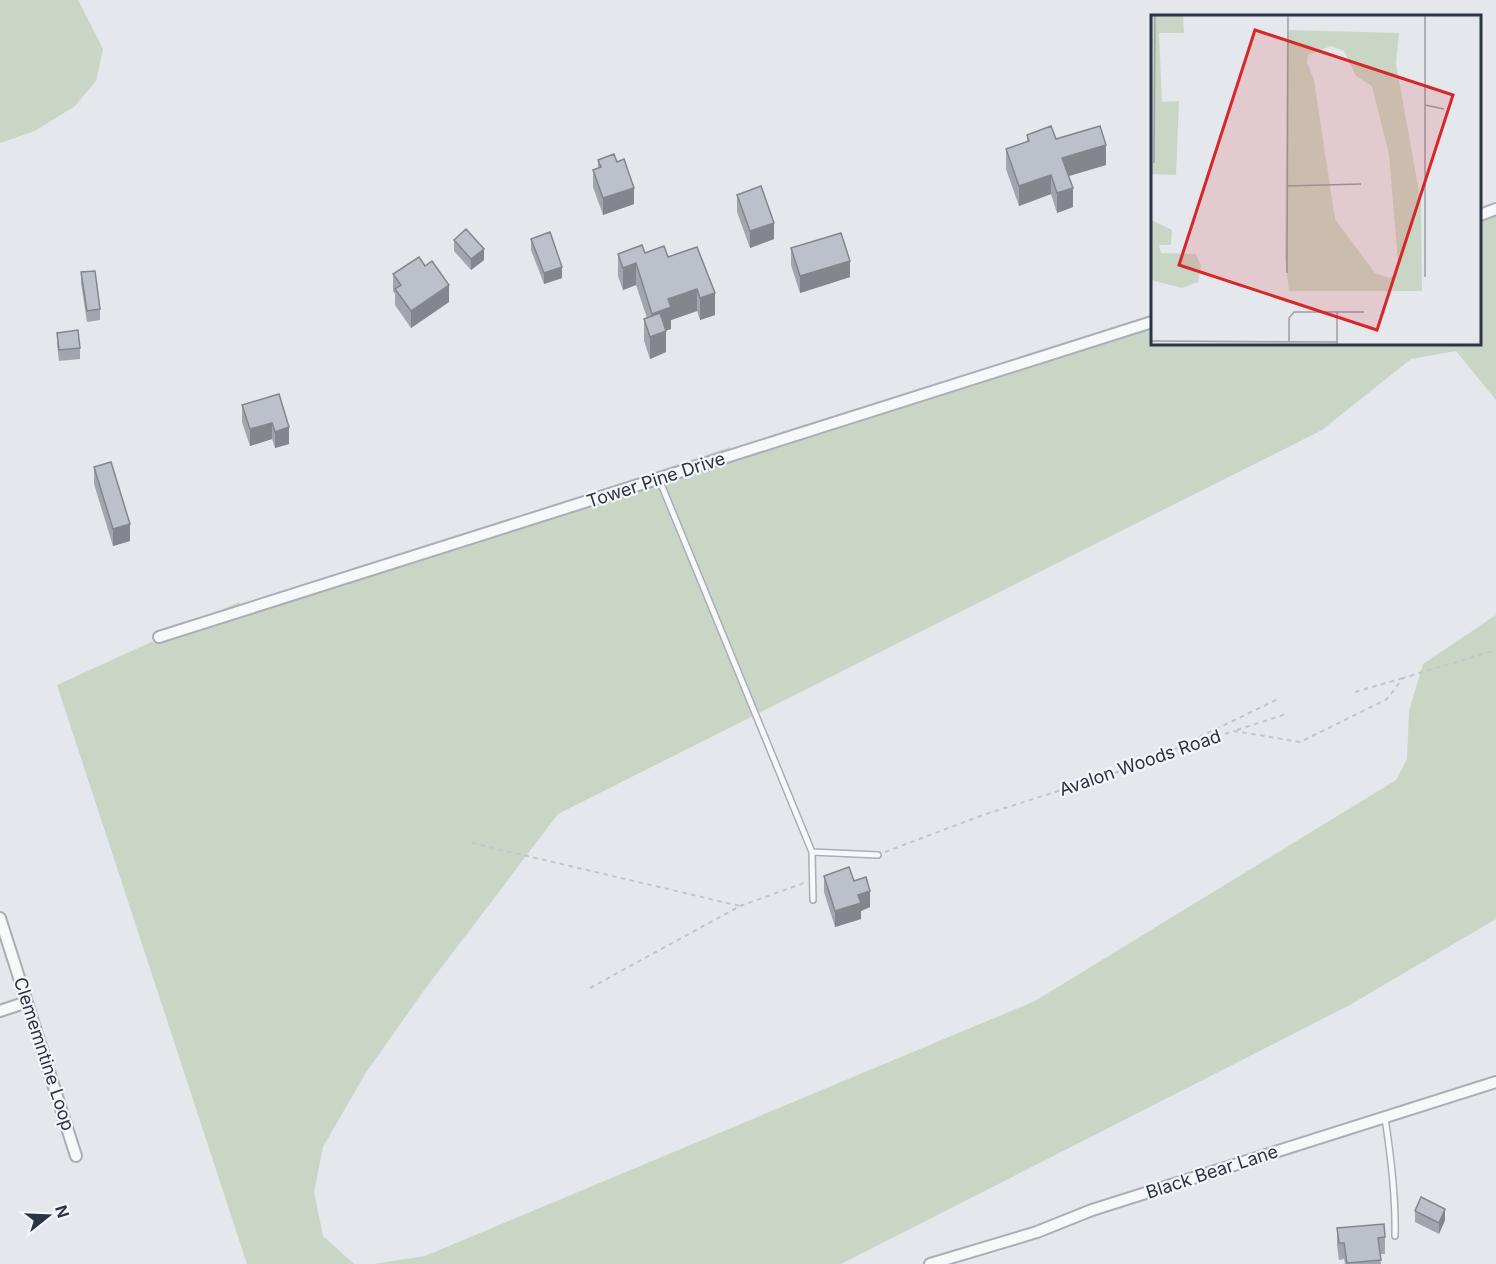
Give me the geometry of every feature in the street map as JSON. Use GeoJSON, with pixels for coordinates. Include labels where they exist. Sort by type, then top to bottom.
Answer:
{"type":"FeatureCollection","features":[{"type":"Feature","properties":{"kind":"street"},"geometry":{"type":"LineString","coordinates":[[1481,214],[1496,209]]}},
{"type":"Feature","properties":{"kind":"street","name":"Tower Pine Drive"},"geometry":{"type":"LineString","coordinates":[[159,637],[1151,322]]}},
{"type":"Feature","properties":{"kind":"street","name":"Clememntine Loop"},"geometry":{"type":"LineString","coordinates":[[0,918],[76,1156]]}},
{"type":"Feature","properties":{"kind":"street"},"geometry":{"type":"LineString","coordinates":[[0,1011],[27,1002]]}},
{"type":"Feature","properties":{"kind":"street","name":"Black Bear Lane"},"geometry":{"type":"LineString","coordinates":[[930,1264],[1037,1232],[1092,1210],[1496,1082]]}},
{"type":"Feature","properties":{"kind":"lane"},"geometry":{"type":"LineString","coordinates":[[659,479],[813,852],[813,900]]}},
{"type":"Feature","properties":{"kind":"lane"},"geometry":{"type":"LineString","coordinates":[[813,852],[878,855]]}},
{"type":"Feature","properties":{"kind":"lane"},"geometry":{"type":"LineString","coordinates":[[1385,1118],[1396,1207],[1395,1236]]}},
{"type":"Feature","properties":{"kind":"path"},"geometry":{"type":"LineString","coordinates":[[1355,692],[1496,650]]}},
{"type":"Feature","properties":{"kind":"path","name":"Avalon Woods Road"},"geometry":{"type":"LineString","coordinates":[[878,855],[983,815],[1115,773],[1175,749],[1234,731],[1300,742],[1387,699],[1403,678]]}},
{"type":"Feature","properties":{"kind":"path"},"geometry":{"type":"LineString","coordinates":[[1175,749],[1276,700]]}},
{"type":"Feature","properties":{"kind":"path"},"geometry":{"type":"LineString","coordinates":[[1234,731],[1286,714]]}},
{"type":"Feature","properties":{"kind":"path"},"geometry":{"type":"LineString","coordinates":[[472,843],[740,906]]}},
{"type":"Feature","properties":{"kind":"path"},"geometry":{"type":"LineString","coordinates":[[590,988],[740,906],[813,880]]}},
{"type":"Feature","properties":{"kind":"green space"},"geometry":{"type":"Polygon","coordinates":[[[0,0],[78,0],[103,49],[96,81],[75,106],[35,131],[0,143],[0,0]]]}},
{"type":"Feature","properties":{"kind":"green space"},"geometry":{"type":"Polygon","coordinates":[[[1496,206],[1496,400],[1456,351],[1411,359],[1322,430],[558,814],[425,989],[365,1074],[323,1147],[314,1192],[323,1236],[354,1264],[247,1264],[57,685],[239,602],[242,608],[730,447],[734,458],[1151,320],[1151,345],[1481,345],[1481,211],[1496,206]]]}},
{"type":"Feature","properties":{"kind":"green space"},"geometry":{"type":"Polygon","coordinates":[[[1496,615],[1496,919],[1348,1006],[841,1264],[374,1264],[425,1256],[1035,1001],[1396,780],[1407,759],[1409,711],[1423,664],[1496,615]]]}},
{"type":"Feature","properties":{"kind":"building"},"geometry":{"type":"Polygon","coordinates":[[[1051,126],[1056,139],[1100,126],[1106,145],[1062,158],[1073,188],[1057,193],[1051,175],[1019,186],[1006,149],[1029,141],[1027,135],[1051,126]]]}},
{"type":"Feature","properties":{"kind":"building"},"geometry":{"type":"Polygon","coordinates":[[[614,154],[617,162],[624,159],[634,188],[603,198],[593,170],[601,167],[598,160],[614,154]]]}},
{"type":"Feature","properties":{"kind":"building"},"geometry":{"type":"Polygon","coordinates":[[[761,186],[774,223],[750,231],[737,195],[761,186]]]}},
{"type":"Feature","properties":{"kind":"building"},"geometry":{"type":"Polygon","coordinates":[[[466,229],[484,249],[471,259],[454,240],[466,229]]]}},
{"type":"Feature","properties":{"kind":"building"},"geometry":{"type":"Polygon","coordinates":[[[550,232],[562,267],[544,273],[531,239],[550,232]]]}},
{"type":"Feature","properties":{"kind":"building"},"geometry":{"type":"Polygon","coordinates":[[[841,233],[850,261],[800,276],[791,248],[841,233]]]}},
{"type":"Feature","properties":{"kind":"building"},"geometry":{"type":"Polygon","coordinates":[[[642,245],[645,253],[664,246],[668,257],[697,247],[715,293],[700,298],[697,289],[668,299],[671,307],[652,314],[636,263],[623,268],[618,254],[642,245]]]}},
{"type":"Feature","properties":{"kind":"building"},"geometry":{"type":"Polygon","coordinates":[[[419,257],[425,266],[432,261],[449,285],[411,311],[395,289],[401,285],[393,274],[419,257]]]}},
{"type":"Feature","properties":{"kind":"building"},"geometry":{"type":"Polygon","coordinates":[[[95,271],[100,309],[87,311],[81,272],[95,271]]]}},
{"type":"Feature","properties":{"kind":"building"},"geometry":{"type":"Polygon","coordinates":[[[660,313],[666,331],[650,337],[644,319],[660,313]]]}},
{"type":"Feature","properties":{"kind":"building"},"geometry":{"type":"Polygon","coordinates":[[[78,330],[80,348],[59,350],[57,333],[78,330]]]}},
{"type":"Feature","properties":{"kind":"building"},"geometry":{"type":"Polygon","coordinates":[[[279,394],[289,427],[275,432],[272,423],[250,429],[242,405],[279,394]]]}},
{"type":"Feature","properties":{"kind":"building"},"geometry":{"type":"Polygon","coordinates":[[[111,462],[130,524],[113,529],[94,467],[111,462]]]}},
{"type":"Feature","properties":{"kind":"building"},"geometry":{"type":"Polygon","coordinates":[[[849,867],[854,881],[866,877],[870,891],[858,895],[861,903],[835,911],[824,876],[849,867]]]}},
{"type":"Feature","properties":{"kind":"building"},"geometry":{"type":"Polygon","coordinates":[[[1421,1197],[1445,1209],[1439,1223],[1415,1211],[1421,1197]]]}},
{"type":"Feature","properties":{"kind":"building"},"geometry":{"type":"Polygon","coordinates":[[[1384,1224],[1385,1237],[1378,1238],[1381,1260],[1347,1263],[1344,1243],[1339,1243],[1337,1228],[1384,1224]]]}}]}
